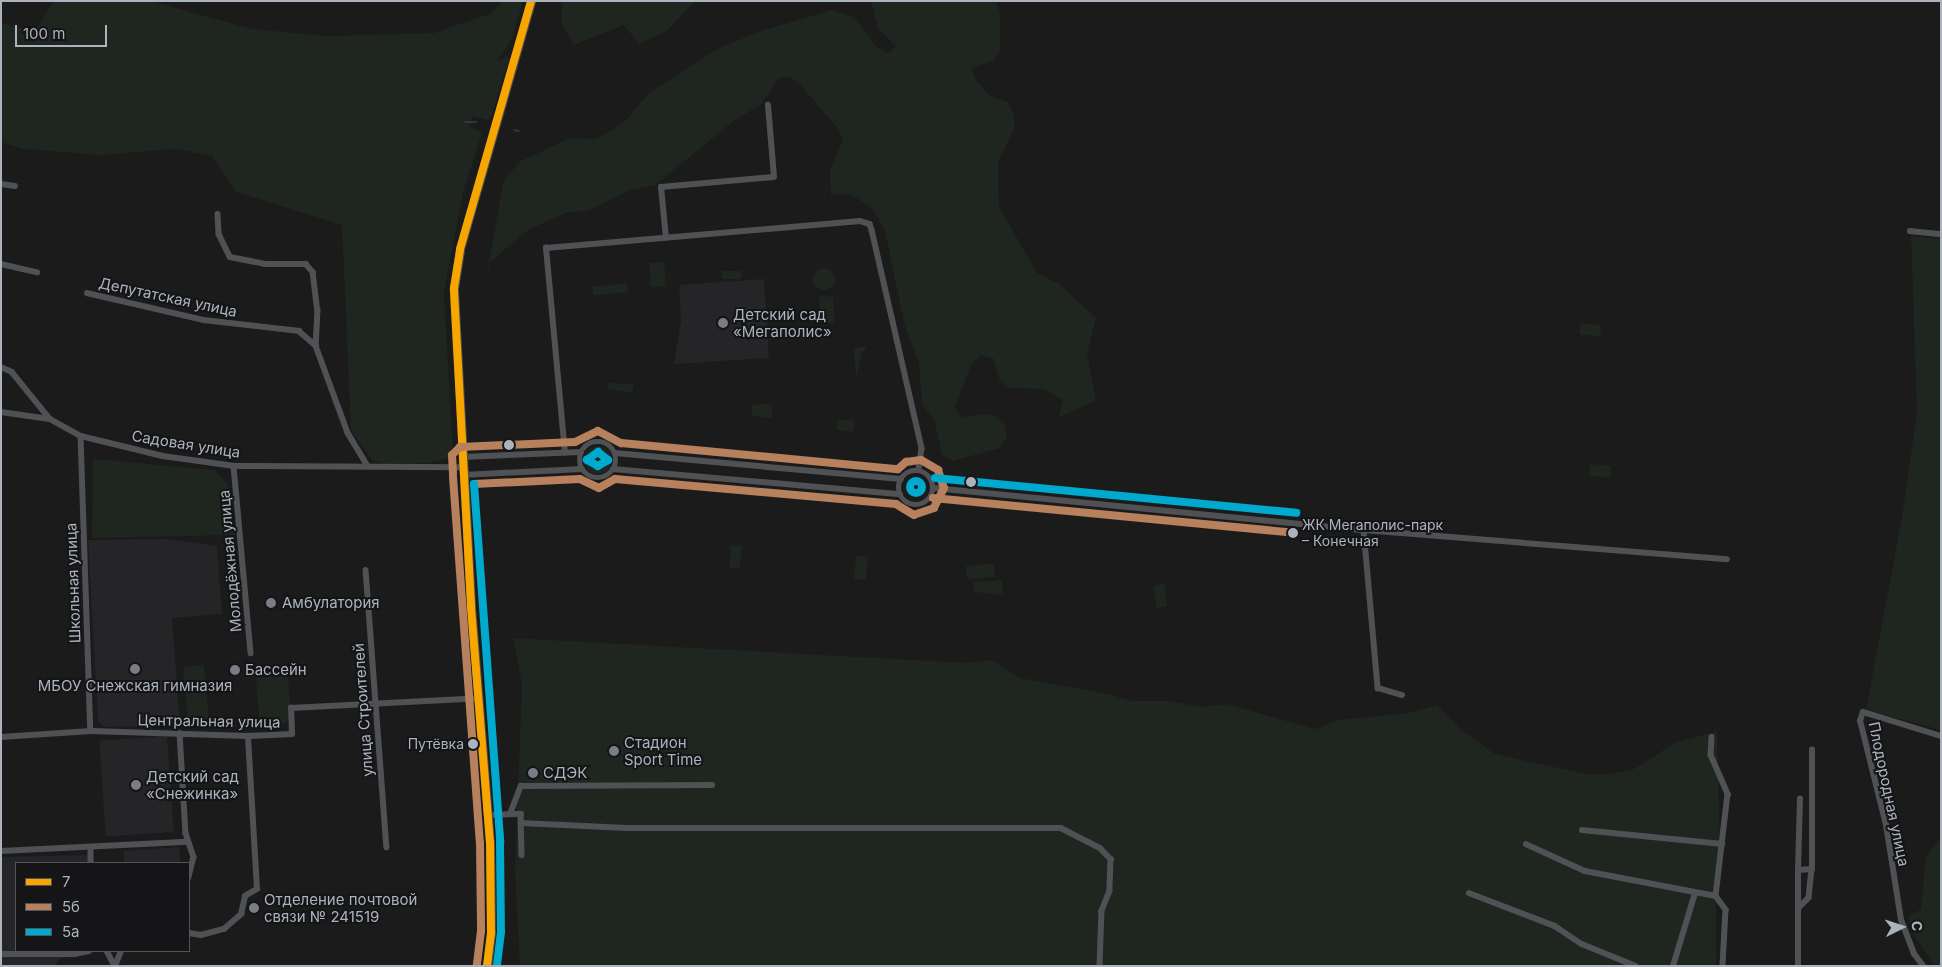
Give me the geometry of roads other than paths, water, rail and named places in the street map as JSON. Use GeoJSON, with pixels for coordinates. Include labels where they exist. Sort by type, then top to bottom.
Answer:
{"type":"FeatureCollection","features":[{"type":"Feature","properties":{"kind":"main road"},"geometry":{"type":"LineString","coordinates":[[486,966],[491,932],[488,815],[462,457],[454,312],[455,271],[531,1]]}},
{"type":"Feature","properties":{"kind":"street"},"geometry":{"type":"LineString","coordinates":[[666,238],[661,187],[774,177],[768,105]]}},
{"type":"Feature","properties":{"kind":"street"},"geometry":{"type":"LineString","coordinates":[[1,184],[15,186]]}},
{"type":"Feature","properties":{"kind":"street"},"geometry":{"type":"LineString","coordinates":[[218,214],[219,234],[230,257],[265,264],[306,264],[313,272],[318,310],[316,346],[348,433],[368,466]]}},
{"type":"Feature","properties":{"kind":"street"},"geometry":{"type":"LineString","coordinates":[[565,453],[546,248],[860,221],[870,224],[922,448],[919,470]]}},
{"type":"Feature","properties":{"kind":"street"},"geometry":{"type":"LineString","coordinates":[[1910,231],[1941,234]]}},
{"type":"Feature","properties":{"kind":"street"},"geometry":{"type":"LineString","coordinates":[[1,264],[36,272]]}},
{"type":"Feature","properties":{"kind":"street","name":"Депутатская улица"},"geometry":{"type":"LineString","coordinates":[[87,292],[204,320],[298,331],[316,346]]}},
{"type":"Feature","properties":{"kind":"street"},"geometry":{"type":"LineString","coordinates":[[1,367],[12,372],[50,419]]}},
{"type":"Feature","properties":{"kind":"street","name":"Садовая улица"},"geometry":{"type":"LineString","coordinates":[[1,412],[50,419],[81,436],[163,456],[234,466],[368,466],[463,471],[582,469]]}},
{"type":"Feature","properties":{"kind":"street","name":"Школьная улица"},"geometry":{"type":"LineString","coordinates":[[81,436],[91,730]]}},
{"type":"Feature","properties":{"kind":"street"},"geometry":{"type":"LineString","coordinates":[[462,457],[581,452],[591,442],[598,441],[611,447],[615,453],[614,469]]}},
{"type":"Feature","properties":{"kind":"street"},"geometry":{"type":"LineString","coordinates":[[581,452],[582,469],[598,478],[614,469],[900,494],[909,503],[919,505],[931,497],[934,488],[930,476],[919,470],[909,472],[901,479],[900,494]]}},
{"type":"Feature","properties":{"kind":"street"},"geometry":{"type":"LineString","coordinates":[[615,453],[901,479]]}},
{"type":"Feature","properties":{"kind":"street","name":"Молодёжная улица"},"geometry":{"type":"LineString","coordinates":[[234,466],[251,653]]}},
{"type":"Feature","properties":{"kind":"street"},"geometry":{"type":"LineString","coordinates":[[934,488],[1364,530],[1727,559]]}},
{"type":"Feature","properties":{"kind":"street"},"geometry":{"type":"LineString","coordinates":[[1364,530],[1378,688],[1402,695]]}},
{"type":"Feature","properties":{"kind":"street","name":"улица Строителей"},"geometry":{"type":"LineString","coordinates":[[366,570],[388,847]]}},
{"type":"Feature","properties":{"kind":"street","name":"Центральная улица"},"geometry":{"type":"LineString","coordinates":[[1,736],[91,730],[248,736],[292,734],[291,708],[479,698]]}},
{"type":"Feature","properties":{"kind":"street","name":"Плодородная улица"},"geometry":{"type":"LineString","coordinates":[[1923,966],[1914,954],[1901,920],[1886,825],[1860,726],[1863,712],[1895,719],[1941,736]]}},
{"type":"Feature","properties":{"kind":"street"},"geometry":{"type":"LineString","coordinates":[[180,733],[188,842],[194,856],[190,873]]}},
{"type":"Feature","properties":{"kind":"street"},"geometry":{"type":"LineString","coordinates":[[190,933],[215,932],[241,914],[245,896],[257,889],[248,736]]}},
{"type":"Feature","properties":{"kind":"street"},"geometry":{"type":"LineString","coordinates":[[1712,736],[1711,755],[1728,794],[1716,896],[1726,910],[1723,966]]}},
{"type":"Feature","properties":{"kind":"street"},"geometry":{"type":"LineString","coordinates":[[1800,907],[1809,898],[1812,869],[1812,750]]}},
{"type":"Feature","properties":{"kind":"street"},"geometry":{"type":"LineString","coordinates":[[510,814],[521,786],[712,785]]}},
{"type":"Feature","properties":{"kind":"street"},"geometry":{"type":"LineString","coordinates":[[1798,966],[1800,799]]}},
{"type":"Feature","properties":{"kind":"street"},"geometry":{"type":"LineString","coordinates":[[488,815],[521,814],[522,855]]}},
{"type":"Feature","properties":{"kind":"street"},"geometry":{"type":"LineString","coordinates":[[521,823],[627,828],[1061,828],[1100,848],[1111,859],[1110,891],[1102,911],[1100,966]]}},
{"type":"Feature","properties":{"kind":"street"},"geometry":{"type":"LineString","coordinates":[[1582,830],[1722,844]]}},
{"type":"Feature","properties":{"kind":"street"},"geometry":{"type":"LineString","coordinates":[[1,851],[91,849],[188,842]]}},
{"type":"Feature","properties":{"kind":"street"},"geometry":{"type":"LineString","coordinates":[[1526,844],[1585,871],[1716,896]]}},
{"type":"Feature","properties":{"kind":"street"},"geometry":{"type":"LineString","coordinates":[[91,849],[91,862]]}},
{"type":"Feature","properties":{"kind":"street"},"geometry":{"type":"LineString","coordinates":[[1798,870],[1812,869]]}},
{"type":"Feature","properties":{"kind":"street"},"geometry":{"type":"LineString","coordinates":[[1673,966],[1695,892]]}},
{"type":"Feature","properties":{"kind":"street"},"geometry":{"type":"LineString","coordinates":[[1469,893],[1555,926],[1582,944],[1636,966]]}},
{"type":"Feature","properties":{"kind":"street"},"geometry":{"type":"LineString","coordinates":[[1,954],[74,954],[84,952]]}},
{"type":"Feature","properties":{"kind":"street"},"geometry":{"type":"LineString","coordinates":[[108,952],[115,966]]}},
{"type":"Feature","properties":{"kind":"street"},"geometry":{"type":"LineString","coordinates":[[115,966],[121,952]]}},
{"type":"Feature","properties":{"kind":"waterway"},"geometry":{"type":"LineString","coordinates":[[465,122],[476,122]]}},
{"type":"Feature","properties":{"kind":"waterway"},"geometry":{"type":"LineString","coordinates":[[514,130],[519,131]]}},
{"type":"Feature","properties":{"kind":"place","name":"Детский сад «Мегаполис»"},"geometry":{"type":"Point","coordinates":[723,323]}},
{"type":"Feature","properties":{"kind":"place","name":"ЖК Мегаполис-парк – Конечная"},"geometry":{"type":"Point","coordinates":[1293,533]}},
{"type":"Feature","properties":{"kind":"place","name":"Амбулатория"},"geometry":{"type":"Point","coordinates":[271,603]}},
{"type":"Feature","properties":{"kind":"place","name":"МБОУ Снежская гимназия"},"geometry":{"type":"Point","coordinates":[135,669]}},
{"type":"Feature","properties":{"kind":"place","name":"Бассейн"},"geometry":{"type":"Point","coordinates":[235,670]}},
{"type":"Feature","properties":{"kind":"place","name":"Путёвка"},"geometry":{"type":"Point","coordinates":[473,744]}},
{"type":"Feature","properties":{"kind":"place","name":"Стадион Sport Time"},"geometry":{"type":"Point","coordinates":[614,751]}},
{"type":"Feature","properties":{"kind":"place","name":"СДЭК"},"geometry":{"type":"Point","coordinates":[533,773]}},
{"type":"Feature","properties":{"kind":"place","name":"Детский сад «Снежинка»"},"geometry":{"type":"Point","coordinates":[136,785]}},
{"type":"Feature","properties":{"kind":"place","name":"Отделение почтовой связи № 241519"},"geometry":{"type":"Point","coordinates":[254,908]}}]}
